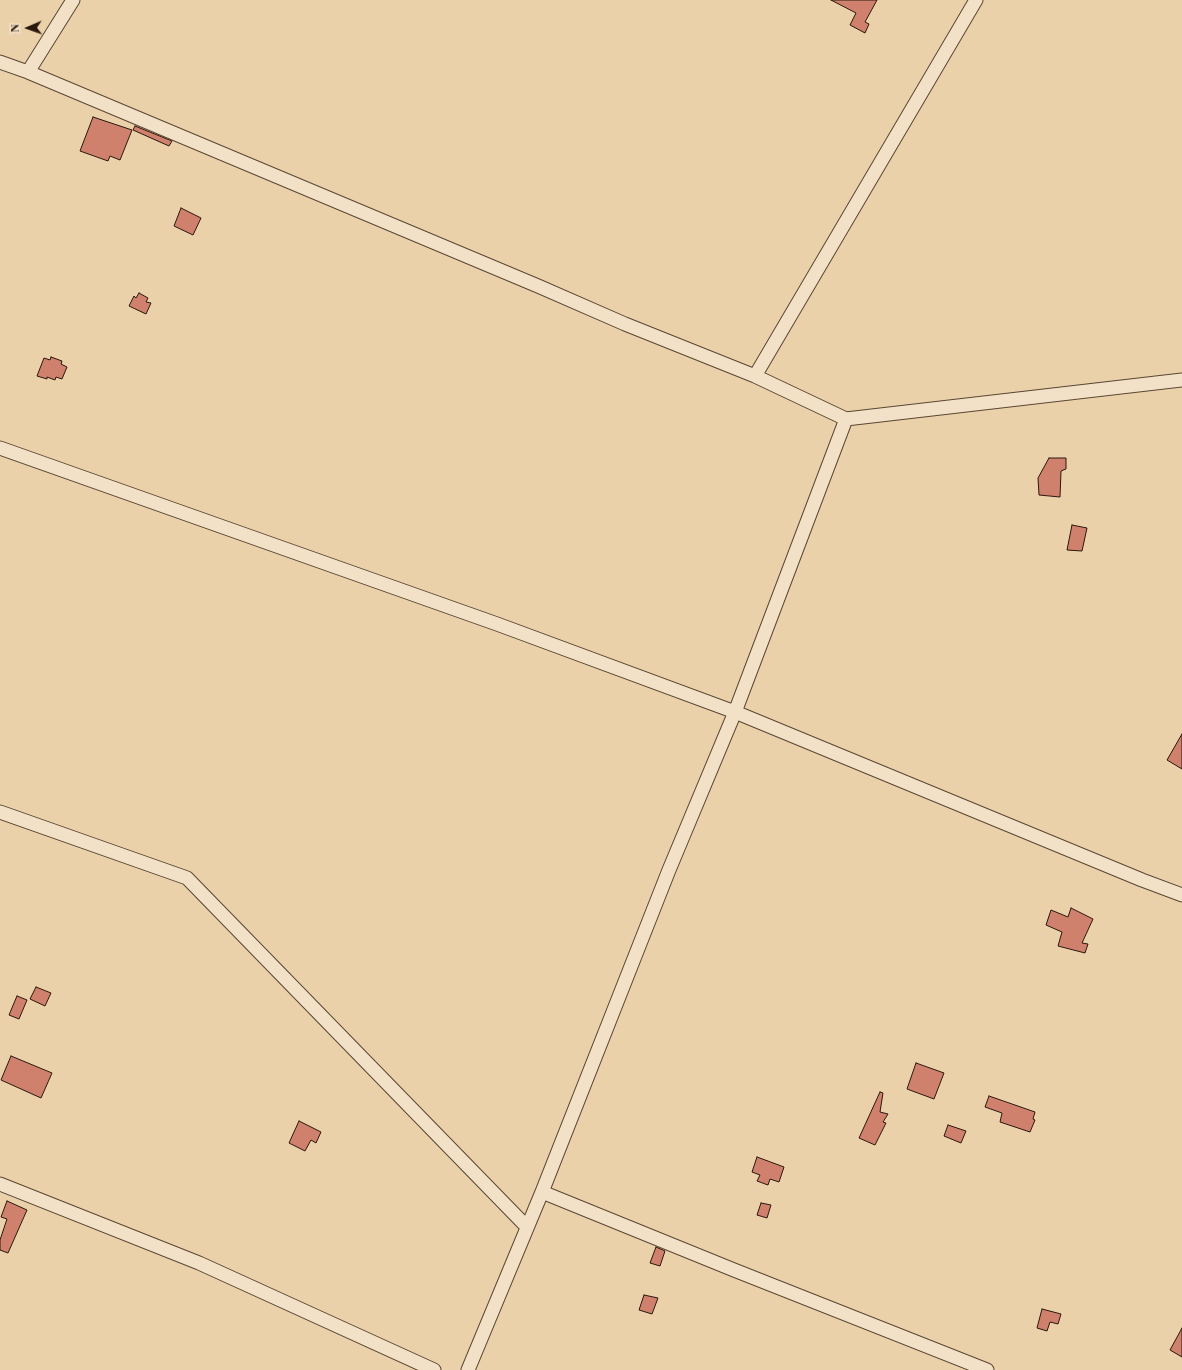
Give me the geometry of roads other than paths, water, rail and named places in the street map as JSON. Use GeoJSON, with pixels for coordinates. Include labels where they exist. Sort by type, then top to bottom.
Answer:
{"type":"FeatureCollection","features":[{"type":"Feature","properties":{"kind":"street"},"geometry":{"type":"LineString","coordinates":[[28,72],[73,0]]}},
{"type":"Feature","properties":{"kind":"street"},"geometry":{"type":"LineString","coordinates":[[755,376],[976,0]]}},
{"type":"Feature","properties":{"kind":"street"},"geometry":{"type":"LineString","coordinates":[[0,62],[28,72],[625,324],[755,376],[846,419],[1182,380]]}},
{"type":"Feature","properties":{"kind":"street"},"geometry":{"type":"LineString","coordinates":[[468,1370],[542,1192],[666,878],[735,712],[846,419]]}},
{"type":"Feature","properties":{"kind":"street"},"geometry":{"type":"LineString","coordinates":[[0,448],[497,624],[735,712],[1142,880],[1182,895]]}},
{"type":"Feature","properties":{"kind":"street"},"geometry":{"type":"LineString","coordinates":[[0,812],[187,878],[527,1227]]}},
{"type":"Feature","properties":{"kind":"street"},"geometry":{"type":"LineString","coordinates":[[0,1184],[199,1263],[434,1370]]}},
{"type":"Feature","properties":{"kind":"street"},"geometry":{"type":"LineString","coordinates":[[542,1192],[987,1370]]}}]}
